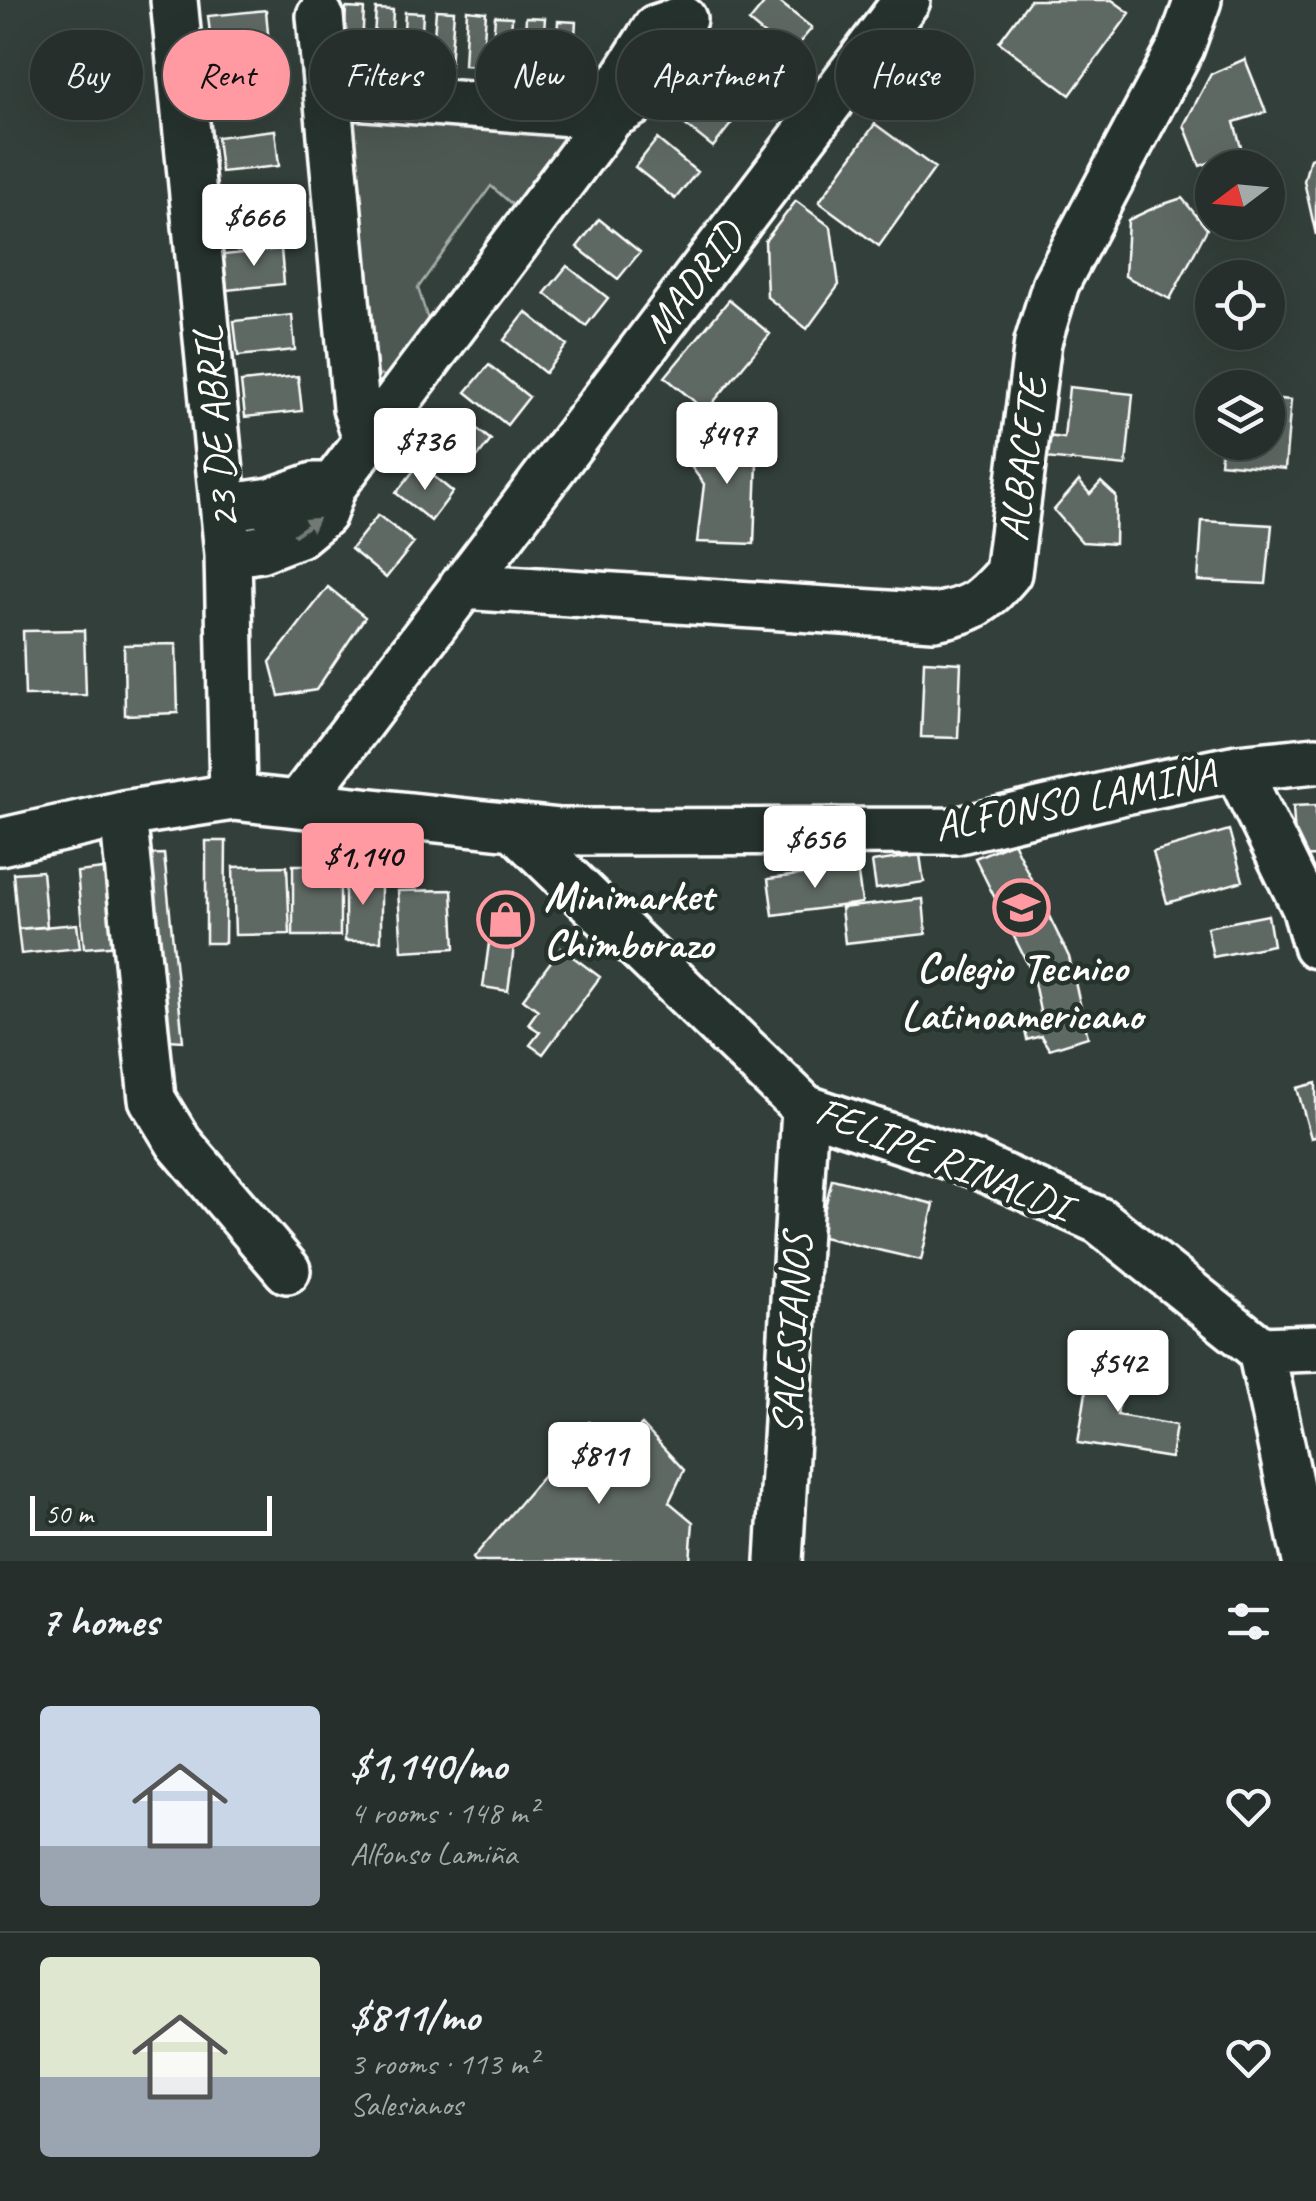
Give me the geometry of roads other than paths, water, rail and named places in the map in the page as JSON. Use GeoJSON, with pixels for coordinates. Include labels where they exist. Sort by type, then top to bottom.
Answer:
{"type":"FeatureCollection","features":[{"type":"Feature","properties":{"kind":"street","name":"23 DE ABRIL"},"geometry":{"type":"LineString","coordinates":[[174,0],[228,554],[233,798]]}},
{"type":"Feature","properties":{"kind":"street","name":"MADRID"},"geometry":{"type":"LineString","coordinates":[[299,803],[907,0]]}},
{"type":"Feature","properties":{"kind":"street","name":"ALBACETE"},"geometry":{"type":"LineString","coordinates":[[462,586],[934,617],[961,612],[986,598],[1008,573],[1038,342],[1056,283],[1181,47],[1198,0]]}},
{"type":"Feature","properties":{"kind":"street"},"geometry":{"type":"LineString","coordinates":[[228,554],[260,550],[299,534],[324,514],[333,486],[610,116],[623,80],[656,28],[684,6]]}},
{"type":"Feature","properties":{"kind":"street"},"geometry":{"type":"LineString","coordinates":[[320,16],[321,30]]}},
{"type":"Feature","properties":{"kind":"street"},"geometry":{"type":"LineString","coordinates":[[456,104],[610,116]]}},
{"type":"Feature","properties":{"kind":"street"},"geometry":{"type":"LineString","coordinates":[[330,120],[356,408],[367,441]]}},
{"type":"Feature","properties":{"kind":"street"},"geometry":{"type":"LineString","coordinates":[[224,508],[272,501],[314,486],[333,486]]}},
{"type":"Feature","properties":{"kind":"street","name":"ALFONSO LAMIÑA"},"geometry":{"type":"LineString","coordinates":[[0,842],[123,814],[233,798],[560,832],[955,831],[1237,768],[1316,760]]}},
{"type":"Feature","properties":{"kind":"street"},"geometry":{"type":"LineString","coordinates":[[1237,768],[1305,907],[1316,945]]}},
{"type":"Feature","properties":{"kind":"street"},"geometry":{"type":"LineString","coordinates":[[123,814],[152,1099],[179,1142],[287,1270]]}},
{"type":"Feature","properties":{"kind":"street","name":"FELIPE RINALDI"},"geometry":{"type":"LineString","coordinates":[[514,828],[805,1108],[976,1165],[1100,1221],[1261,1350]]}},
{"type":"Feature","properties":{"kind":"street","name":"SALESIANOS"},"geometry":{"type":"LineString","coordinates":[[779,1561],[805,1108]]}},
{"type":"Feature","properties":{"kind":"street"},"geometry":{"type":"LineString","coordinates":[[1306,1561],[1261,1350],[1316,1348]]}},
{"type":"Feature","properties":{"kind":"place","name":"Colegio Tecnico Latinoamericano"},"geometry":{"type":"Point","coordinates":[1022,907]}},
{"type":"Feature","properties":{"kind":"place","name":"Minimarket Chimborazo"},"geometry":{"type":"Point","coordinates":[505,920]}}]}
